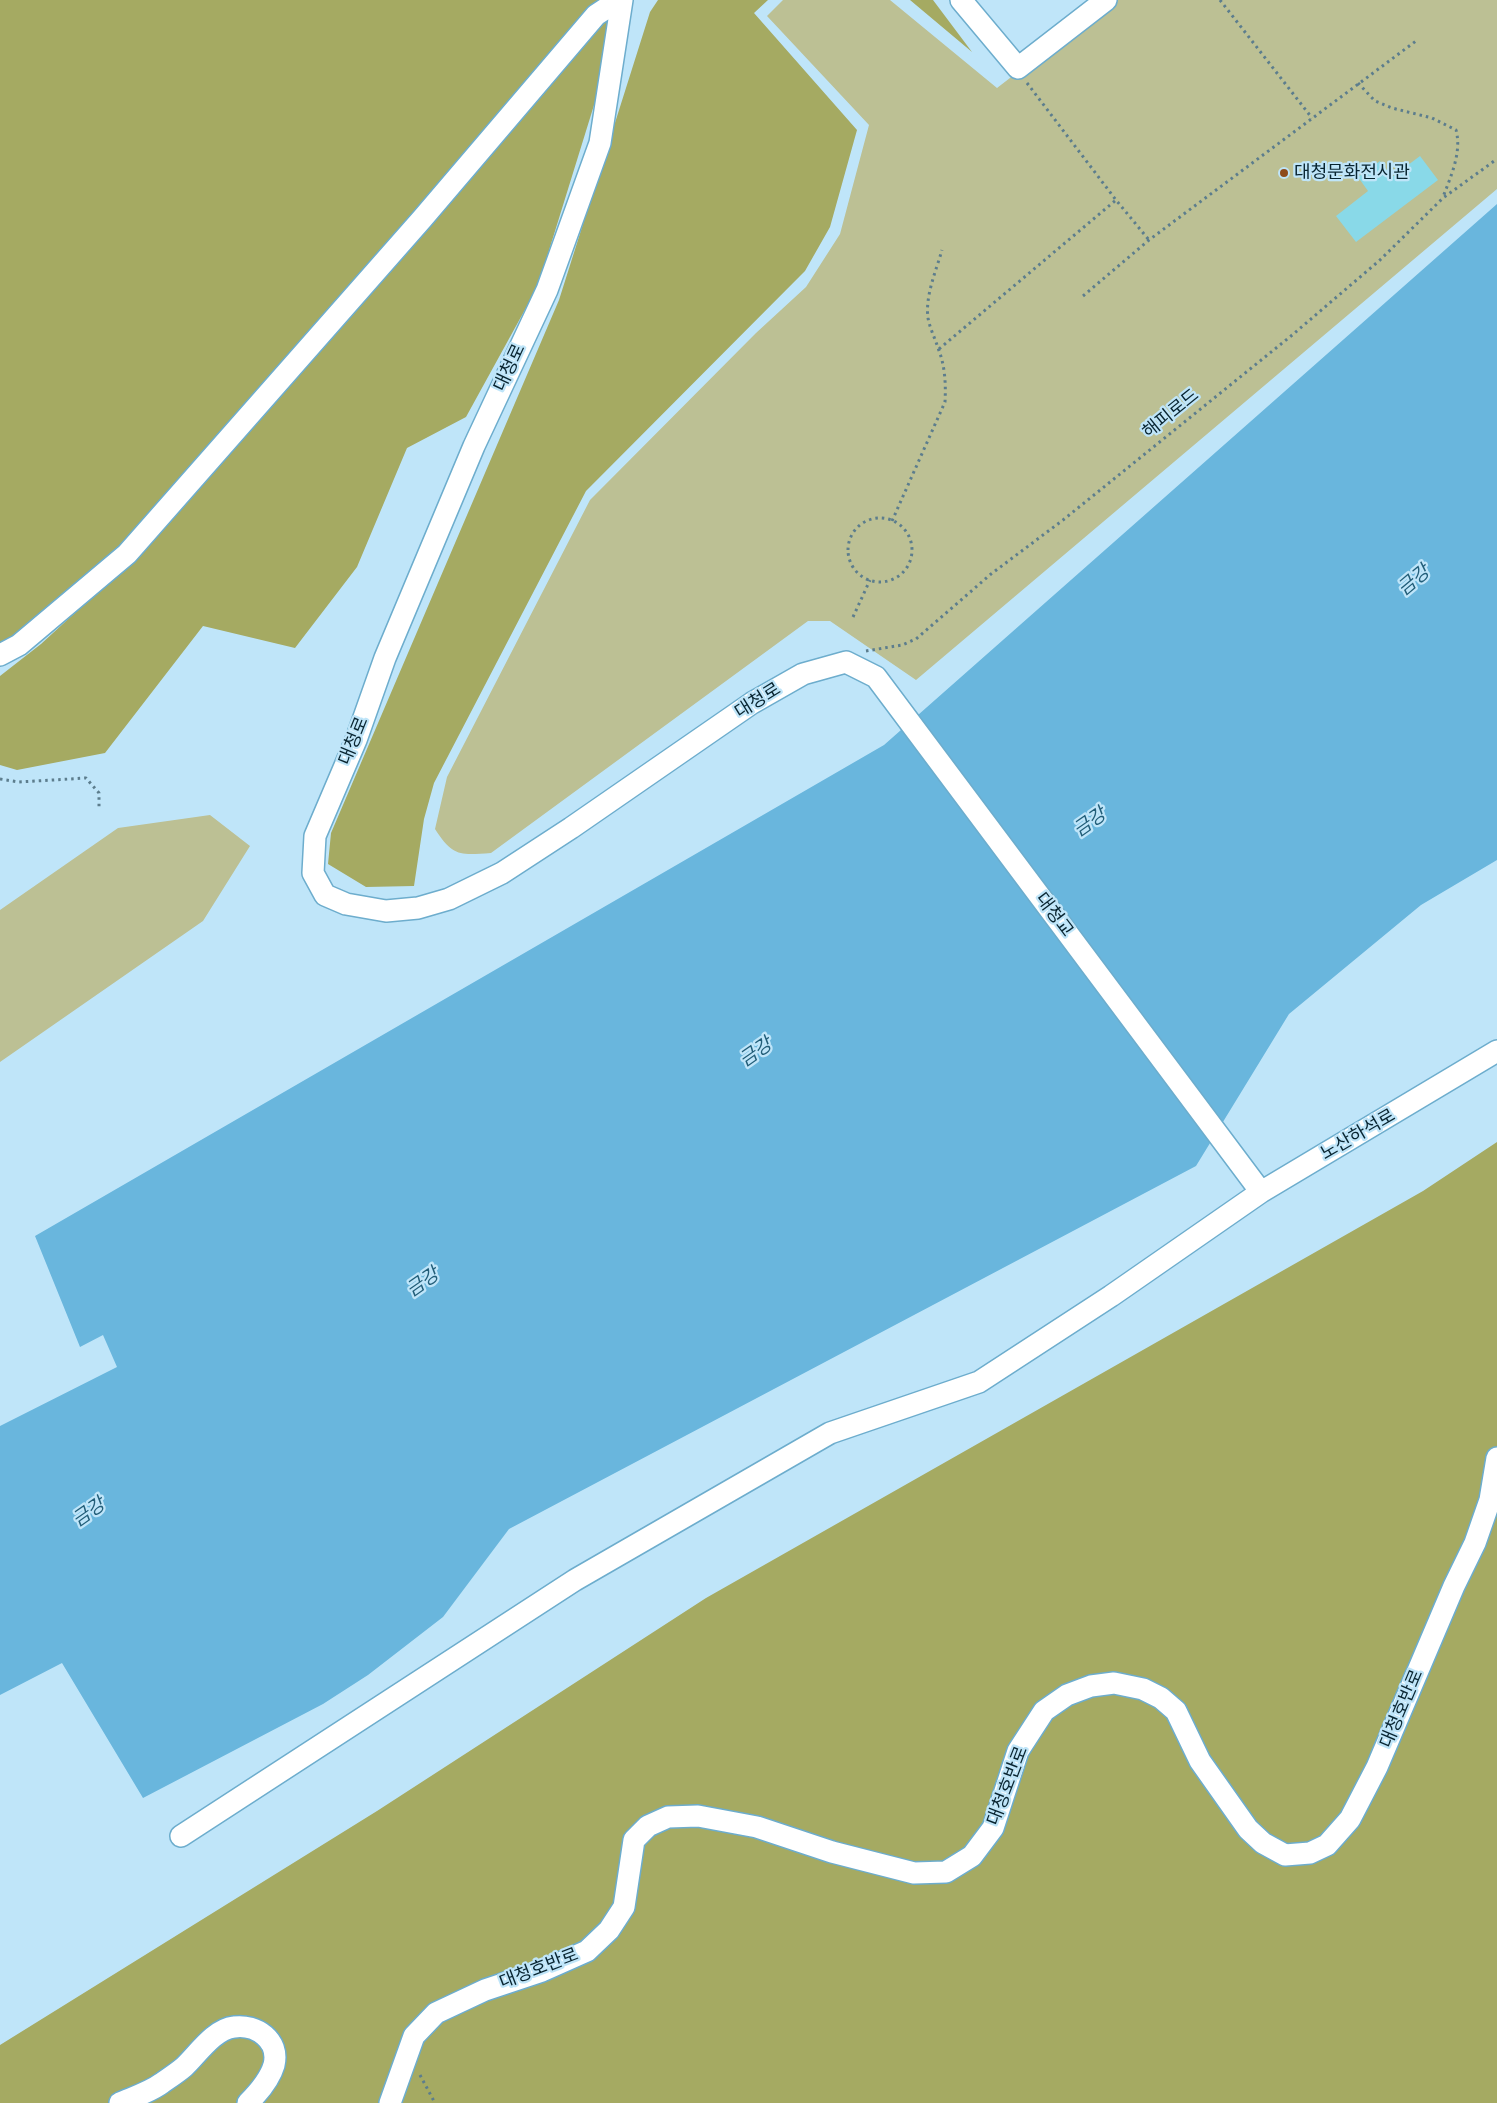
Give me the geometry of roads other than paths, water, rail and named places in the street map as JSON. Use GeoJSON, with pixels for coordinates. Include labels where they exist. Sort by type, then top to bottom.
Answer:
{"type":"FeatureCollection","features":[{"type":"Feature","properties":{"kind":"street","name":"대청로"},"geometry":{"type":"LineString","coordinates":[[0,655],[19,646],[127,554],[396,248],[596,15],[621,0]]}},
{"type":"Feature","properties":{"kind":"street","name":"대청로"},"geometry":{"type":"LineString","coordinates":[[621,0],[597,152],[547,290],[474,446],[385,658],[356,740],[314,836],[313,873],[325,895],[346,904],[386,911],[418,908],[449,899],[502,873],[752,703],[803,674],[846,662],[876,677]]}},
{"type":"Feature","properties":{"kind":"street"},"geometry":{"type":"LineString","coordinates":[[961,0],[1018,68],[1106,0]]}},
{"type":"Feature","properties":{"kind":"street","name":"대청교"},"geometry":{"type":"LineString","coordinates":[[876,677],[1261,1192]]}},
{"type":"Feature","properties":{"kind":"street","name":"노산하석로"},"geometry":{"type":"LineString","coordinates":[[181,1836],[575,1580],[830,1433],[979,1382],[1111,1296],[1261,1192],[1497,1051]]}},
{"type":"Feature","properties":{"kind":"street","name":"대청호반로"},"geometry":{"type":"LineString","coordinates":[[390,2103],[414,2036],[436,2013],[485,1990],[542,1971],[587,1951],[609,1930],[624,1907],[634,1840],[648,1826],[668,1817],[698,1816],[757,1827],[832,1852],[914,1873],[946,1872],[972,1856],[994,1828],[1018,1751],[1044,1711],[1067,1694],[1091,1686],[1114,1683],[1143,1689],[1161,1698],[1176,1712],[1200,1761],[1248,1829],[1263,1843],[1285,1855],[1310,1853],[1327,1845],[1350,1819],[1376,1767],[1454,1586],[1475,1544],[1490,1500],[1497,1458]]}},
{"type":"Feature","properties":{"kind":"street"},"geometry":{"type":"LineString","coordinates":[[120,2103],[160,2085],[184,2067],[209,2040],[232,2027],[252,2027],[264,2034],[274,2049],[274,2065],[260,2092],[248,2103]]}},
{"type":"Feature","properties":{"kind":"water","name":"금강"},"geometry":{"type":"Polygon","coordinates":[[[1497,204],[1497,860],[1421,905],[1289,1014],[1196,1166],[509,1529],[443,1617],[368,1675],[323,1704],[143,1798],[62,1663],[0,1695],[0,1426],[117,1367],[103,1335],[80,1347],[35,1236],[884,745],[1497,204]]]}},
{"type":"Feature","properties":{"kind":"place","name":"대청문화전시관"},"geometry":{"type":"Point","coordinates":[1284,173]}}]}
